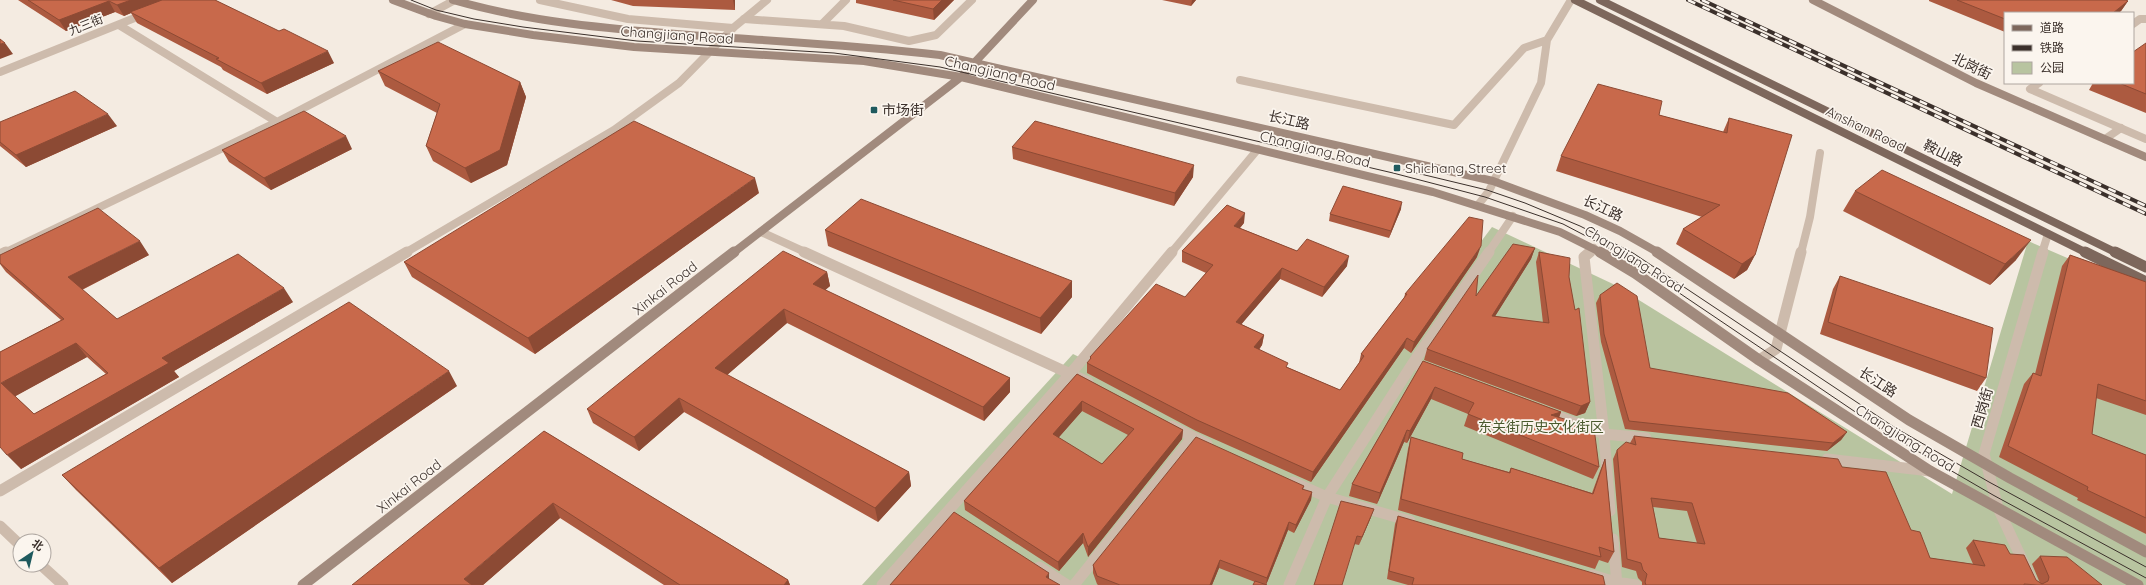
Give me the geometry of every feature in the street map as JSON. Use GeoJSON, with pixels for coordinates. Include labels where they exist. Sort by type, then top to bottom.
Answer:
{"type":"FeatureCollection","features":[{"type":"Feature","properties":{"kind":"main road","name":"Changjiang Road"},"geometry":{"type":"LineString","coordinates":[[393,0],[429,14],[465,24],[591,42],[709,52],[864,61],[961,77],[1258,149],[1478,205],[1513,216],[1560,232],[1594,248],[1635,273],[1759,360],[1930,472],[2138,585]]}},
{"type":"Feature","properties":{"kind":"main road","name":"Changjiang Road"},"geometry":{"type":"LineString","coordinates":[[454,0],[492,10],[568,22],[658,33],[900,50],[976,62]]}},
{"type":"Feature","properties":{"kind":"main road","name":"Xinkai Road"},"geometry":{"type":"LineString","coordinates":[[303,585],[961,77],[1033,0]]}},
{"type":"Feature","properties":{"kind":"main road","name":"Anshan Road"},"geometry":{"type":"LineString","coordinates":[[1575,0],[2146,282]]}},
{"type":"Feature","properties":{"kind":"main road","name":"鞍山路"},"geometry":{"type":"LineString","coordinates":[[1600,0],[2146,267]]}},
{"type":"Feature","properties":{"kind":"main road","name":"北岗街"},"geometry":{"type":"LineString","coordinates":[[1813,0],[1976,83],[2146,157]]}},
{"type":"Feature","properties":{"kind":"main road","name":"长江路"},"geometry":{"type":"LineString","coordinates":[[976,62],[1076,87],[1493,181],[1562,205],[1636,239],[1706,282],[1876,399],[1985,466],[2146,552]]}},
{"type":"Feature","properties":{"kind":"street"},"geometry":{"type":"LineString","coordinates":[[429,14],[454,0]]}},
{"type":"Feature","properties":{"kind":"street"},"geometry":{"type":"LineString","coordinates":[[540,0],[628,19],[733,28]]}},
{"type":"Feature","properties":{"kind":"street"},"geometry":{"type":"LineString","coordinates":[[0,491],[614,130],[679,84],[733,28],[767,0]]}},
{"type":"Feature","properties":{"kind":"street"},"geometry":{"type":"LineString","coordinates":[[822,24],[846,0]]}},
{"type":"Feature","properties":{"kind":"street"},"geometry":{"type":"LineString","coordinates":[[744,19],[844,26],[909,41],[936,35],[972,0]]}},
{"type":"Feature","properties":{"kind":"street"},"geometry":{"type":"LineString","coordinates":[[1478,205],[1485,197],[1541,83],[1547,40],[1571,0]]}},
{"type":"Feature","properties":{"kind":"street","name":"九三街"},"geometry":{"type":"LineString","coordinates":[[0,72],[153,11]]}},
{"type":"Feature","properties":{"kind":"street"},"geometry":{"type":"LineString","coordinates":[[2134,23],[2140,19],[2146,19]]}},
{"type":"Feature","properties":{"kind":"street"},"geometry":{"type":"LineString","coordinates":[[0,255],[277,122],[465,24]]}},
{"type":"Feature","properties":{"kind":"street"},"geometry":{"type":"LineString","coordinates":[[119,25],[277,122]]}},
{"type":"Feature","properties":{"kind":"street"},"geometry":{"type":"LineString","coordinates":[[1240,80],[1454,124],[1524,48],[1547,40]]}},
{"type":"Feature","properties":{"kind":"street"},"geometry":{"type":"LineString","coordinates":[[2037,84],[2030,88],[2146,139]]}},
{"type":"Feature","properties":{"kind":"street"},"geometry":{"type":"LineString","coordinates":[[2105,139],[2121,128]]}},
{"type":"Feature","properties":{"kind":"street"},"geometry":{"type":"LineString","coordinates":[[882,585],[1071,373],[1258,149]]}},
{"type":"Feature","properties":{"kind":"street"},"geometry":{"type":"LineString","coordinates":[[1759,360],[1776,349],[1781,333],[1810,217],[1820,153]]}},
{"type":"Feature","properties":{"kind":"street"},"geometry":{"type":"LineString","coordinates":[[1289,585],[1327,497],[1413,363],[1513,216]]}},
{"type":"Feature","properties":{"kind":"street"},"geometry":{"type":"LineString","coordinates":[[761,232],[1071,373],[1098,387]]}},
{"type":"Feature","properties":{"kind":"street","name":"西岗街"},"geometry":{"type":"LineString","coordinates":[[2034,585],[1998,508],[1985,466],[1984,454],[2048,234]]}},
{"type":"Feature","properties":{"kind":"street"},"geometry":{"type":"LineString","coordinates":[[1594,248],[1584,257],[1604,434],[1616,584]]}},
{"type":"Feature","properties":{"kind":"street"},"geometry":{"type":"LineString","coordinates":[[1413,363],[1442,374]]}},
{"type":"Feature","properties":{"kind":"street"},"geometry":{"type":"LineString","coordinates":[[1538,409],[1604,434],[1659,440]]}},
{"type":"Feature","properties":{"kind":"street"},"geometry":{"type":"LineString","coordinates":[[1159,419],[1221,450]]}},
{"type":"Feature","properties":{"kind":"street"},"geometry":{"type":"LineString","coordinates":[[1074,585],[1193,437]]}},
{"type":"Feature","properties":{"kind":"street"},"geometry":{"type":"LineString","coordinates":[[1818,458],[1930,472]]}},
{"type":"Feature","properties":{"kind":"street"},"geometry":{"type":"LineString","coordinates":[[1285,478],[1327,497],[1418,524]]}},
{"type":"Feature","properties":{"kind":"street"},"geometry":{"type":"LineString","coordinates":[[950,509],[963,518]]}},
{"type":"Feature","properties":{"kind":"street"},"geometry":{"type":"LineString","coordinates":[[0,526],[12,537]]}},
{"type":"Feature","properties":{"kind":"street"},"geometry":{"type":"LineString","coordinates":[[1028,560],[1067,585]]}},
{"type":"Feature","properties":{"kind":"street"},"geometry":{"type":"LineString","coordinates":[[1578,571],[1616,584],[1636,585]]}},
{"type":"Feature","properties":{"kind":"street"},"geometry":{"type":"LineString","coordinates":[[50,573],[63,585]]}},
{"type":"Feature","properties":{"kind":"green space","name":"东关街历史文化街区"},"geometry":{"type":"Polygon","coordinates":[[[1492,227],[1613,284],[1952,494],[2028,241],[2146,292],[2146,585],[862,585],[1073,354],[1309,470],[1492,227]]]}},
{"type":"Feature","properties":{"kind":"building"},"geometry":{"type":"Polygon","coordinates":[[[28,0],[131,0],[117,5],[109,1],[59,20],[28,0]]]}},
{"type":"Feature","properties":{"kind":"building"},"geometry":{"type":"Polygon","coordinates":[[[162,0],[215,0],[279,31],[284,29],[328,51],[261,83],[216,59],[219,58],[130,12],[162,0]]]}},
{"type":"Feature","properties":{"kind":"building"},"geometry":{"type":"Polygon","coordinates":[[[893,0],[942,0],[933,9],[893,0]]]}},
{"type":"Feature","properties":{"kind":"building"},"geometry":{"type":"Polygon","coordinates":[[[1957,0],[2128,1],[2114,12],[2004,12],[2004,19],[1957,0]]]}},
{"type":"Feature","properties":{"kind":"building"},"geometry":{"type":"Polygon","coordinates":[[[0,39],[5,43],[0,44],[0,39]]]}},
{"type":"Feature","properties":{"kind":"building"},"geometry":{"type":"Polygon","coordinates":[[[438,42],[520,82],[500,150],[465,168],[426,146],[440,104],[378,71],[438,42]]]}},
{"type":"Feature","properties":{"kind":"building"},"geometry":{"type":"Polygon","coordinates":[[[2146,43],[2146,94],[2121,84],[2134,84],[2134,51],[2146,43]]]}},
{"type":"Feature","properties":{"kind":"building"},"geometry":{"type":"Polygon","coordinates":[[[1598,84],[1662,101],[1659,115],[1727,133],[1729,118],[1792,135],[1755,255],[1742,264],[1683,229],[1720,205],[1561,156],[1598,84]]]}},
{"type":"Feature","properties":{"kind":"building"},"geometry":{"type":"Polygon","coordinates":[[[75,91],[108,114],[16,155],[0,142],[0,122],[75,91]]]}},
{"type":"Feature","properties":{"kind":"building"},"geometry":{"type":"Polygon","coordinates":[[[304,111],[346,136],[264,178],[222,150],[304,111]]]}},
{"type":"Feature","properties":{"kind":"building"},"geometry":{"type":"Polygon","coordinates":[[[634,121],[755,178],[528,338],[404,262],[634,121]]]}},
{"type":"Feature","properties":{"kind":"building"},"geometry":{"type":"Polygon","coordinates":[[[1035,121],[1194,165],[1175,193],[1012,147],[1035,121]]]}},
{"type":"Feature","properties":{"kind":"building"},"geometry":{"type":"Polygon","coordinates":[[[1882,170],[2031,240],[2005,264],[1855,191],[1882,170]]]}},
{"type":"Feature","properties":{"kind":"building"},"geometry":{"type":"Polygon","coordinates":[[[1343,186],[1402,202],[1391,231],[1330,214],[1343,186]]]}},
{"type":"Feature","properties":{"kind":"building"},"geometry":{"type":"Polygon","coordinates":[[[861,199],[1072,281],[1040,318],[825,230],[861,199]]]}},
{"type":"Feature","properties":{"kind":"building"},"geometry":{"type":"Polygon","coordinates":[[[1227,205],[1245,213],[1234,226],[1297,251],[1307,239],[1349,256],[1324,287],[1282,268],[1236,322],[1264,335],[1254,347],[1288,363],[1286,367],[1340,390],[1364,356],[1361,354],[1407,294],[1405,294],[1469,217],[1483,220],[1481,246],[1414,342],[1407,338],[1313,472],[1197,420],[1087,363],[1091,358],[1090,357],[1156,284],[1185,297],[1213,265],[1182,251],[1227,205]]]}},
{"type":"Feature","properties":{"kind":"building"},"geometry":{"type":"Polygon","coordinates":[[[98,208],[140,241],[68,277],[117,319],[238,254],[284,288],[162,358],[169,363],[7,455],[0,447],[0,352],[64,319],[0,263],[0,255],[98,208]],[[76,343],[1,383],[34,414],[108,373],[76,343]]]}},
{"type":"Feature","properties":{"kind":"building"},"geometry":{"type":"Polygon","coordinates":[[[1513,244],[1535,248],[1492,316],[1549,323],[1539,252],[1570,258],[1569,277],[1575,310],[1579,308],[1590,402],[1581,406],[1427,349],[1478,275],[1476,296],[1513,244]]]}},
{"type":"Feature","properties":{"kind":"building"},"geometry":{"type":"Polygon","coordinates":[[[783,251],[827,272],[813,284],[1010,378],[983,407],[784,309],[715,368],[909,472],[875,508],[679,398],[634,437],[587,409],[783,251]]]}},
{"type":"Feature","properties":{"kind":"building"},"geometry":{"type":"Polygon","coordinates":[[[2070,255],[2146,282],[2146,401],[2098,384],[2092,434],[2146,455],[2146,518],[2087,490],[2088,487],[2008,446],[2033,373],[2041,376],[2070,255]]]}},
{"type":"Feature","properties":{"kind":"building"},"geometry":{"type":"Polygon","coordinates":[[[1840,276],[1993,328],[1986,378],[1828,322],[1840,276]]]}},
{"type":"Feature","properties":{"kind":"building"},"geometry":{"type":"Polygon","coordinates":[[[1617,283],[1637,296],[1650,368],[1788,393],[1847,432],[1833,443],[1629,421],[1604,334],[1600,295],[1617,283]]]}},
{"type":"Feature","properties":{"kind":"building"},"geometry":{"type":"Polygon","coordinates":[[[349,302],[449,371],[159,568],[62,475],[349,302]]]}},
{"type":"Feature","properties":{"kind":"building"},"geometry":{"type":"Polygon","coordinates":[[[1423,361],[1561,412],[1551,415],[1594,428],[1599,467],[1468,414],[1474,403],[1435,387],[1410,431],[1407,430],[1380,493],[1352,484],[1423,361]]]}},
{"type":"Feature","properties":{"kind":"building"},"geometry":{"type":"Polygon","coordinates":[[[1077,374],[1183,430],[1088,547],[1083,533],[1058,562],[964,501],[1077,374]],[[1082,401],[1053,434],[1102,464],[1134,429],[1082,401]]]}},
{"type":"Feature","properties":{"kind":"building"},"geometry":{"type":"Polygon","coordinates":[[[544,431],[788,580],[784,585],[680,585],[553,503],[464,579],[472,585],[352,585],[544,431]]]}},
{"type":"Feature","properties":{"kind":"building"},"geometry":{"type":"Polygon","coordinates":[[[1634,436],[1838,459],[1842,467],[1886,472],[1911,530],[1920,532],[1930,558],[1985,566],[1973,540],[2005,545],[2010,554],[2024,555],[2036,580],[2042,584],[2048,581],[2049,577],[2040,556],[2067,557],[2102,585],[1646,585],[1645,582],[1647,574],[1643,570],[1641,563],[1627,559],[1617,450],[1626,442],[1636,445],[1634,436]],[[1651,498],[1659,538],[1705,544],[1692,503],[1651,498]]]}},
{"type":"Feature","properties":{"kind":"building"},"geometry":{"type":"Polygon","coordinates":[[[1196,437],[1304,486],[1302,489],[1312,492],[1296,525],[1289,522],[1267,578],[1220,560],[1210,585],[1120,585],[1097,576],[1093,565],[1196,437]]]}},
{"type":"Feature","properties":{"kind":"building"},"geometry":{"type":"Polygon","coordinates":[[[1411,437],[1463,453],[1462,459],[1510,473],[1511,468],[1593,494],[1605,459],[1614,552],[1599,547],[1601,557],[1401,499],[1411,437]]]}},
{"type":"Feature","properties":{"kind":"building"},"geometry":{"type":"Polygon","coordinates":[[[1341,501],[1374,509],[1362,537],[1357,536],[1342,585],[1314,585],[1341,501]]]}},
{"type":"Feature","properties":{"kind":"building"},"geometry":{"type":"Polygon","coordinates":[[[954,512],[1049,573],[1046,577],[1060,585],[890,585],[954,512]]]}},
{"type":"Feature","properties":{"kind":"building"},"geometry":{"type":"Polygon","coordinates":[[[1398,516],[1603,576],[1605,585],[1412,585],[1414,578],[1389,571],[1398,516]]]}},
{"type":"Feature","properties":{"kind":"building"},"geometry":{"type":"Polygon","coordinates":[[[1255,581],[1267,585],[1253,585],[1255,581]]]}},
{"type":"Feature","properties":{"kind":"tram line"},"geometry":{"type":"LineString","coordinates":[[411,0],[436,10],[474,19],[523,27],[637,41],[834,53],[940,67],[1393,173],[1485,197],[1563,224],[1626,257],[1888,434],[1993,495],[2146,578]]}},
{"type":"Feature","properties":{"kind":"tram line"},"geometry":{"type":"LineString","coordinates":[[1404,170],[1487,190],[1525,203],[1580,226],[1633,253],[1894,427],[1989,482],[2146,567]]}},
{"type":"Feature","properties":{"kind":"railway"},"geometry":{"type":"LineString","coordinates":[[1688,0],[2146,214]]}},
{"type":"Feature","properties":{"kind":"railway"},"geometry":{"type":"LineString","coordinates":[[1702,0],[2146,206]]}},
{"type":"Feature","properties":{"kind":"place","name":"市场街"},"geometry":{"type":"Point","coordinates":[874,110]}},
{"type":"Feature","properties":{"kind":"place","name":"Shichang Street"},"geometry":{"type":"Point","coordinates":[1397,168]}}]}
